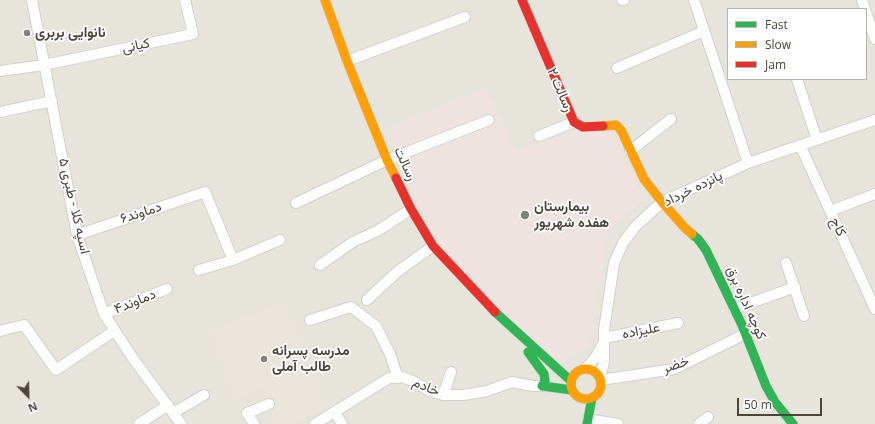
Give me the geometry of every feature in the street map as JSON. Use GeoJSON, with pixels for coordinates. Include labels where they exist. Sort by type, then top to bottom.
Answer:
{"type":"FeatureCollection","features":[{"type":"Feature","properties":{"kind":"main road","name":"رسالت"},"geometry":{"type":"LineString","coordinates":[[326,0],[387,160],[411,209],[433,246],[499,316],[571,385]]}},
{"type":"Feature","properties":{"kind":"main road","name":"رسالت ۲"},"geometry":{"type":"LineString","coordinates":[[522,0],[574,122],[583,127],[616,125],[621,130],[644,179],[662,202]]}},
{"type":"Feature","properties":{"kind":"main road","name":"کوچه اداره برق"},"geometry":{"type":"LineString","coordinates":[[662,202],[685,228],[698,239],[706,250],[734,309],[766,386],[775,402],[792,424]]}},
{"type":"Feature","properties":{"kind":"main road","name":"رسالت"},"geometry":{"type":"LineString","coordinates":[[499,316],[508,332],[529,353],[544,374],[545,381],[542,386]]}},
{"type":"Feature","properties":{"kind":"main road"},"geometry":{"type":"LineString","coordinates":[[586,368],[594,370],[601,379],[600,391],[592,398],[584,399],[577,396],[571,385],[576,372],[586,368]]}},
{"type":"Feature","properties":{"kind":"main road","name":"خادم"},"geometry":{"type":"LineString","coordinates":[[542,386],[571,385]]}},
{"type":"Feature","properties":{"kind":"main road"},"geometry":{"type":"LineString","coordinates":[[587,421],[592,398]]}},
{"type":"Feature","properties":{"kind":"street","name":"اسپه کلا - طبری ۵"},"geometry":{"type":"LineString","coordinates":[[32,0],[78,235],[104,314],[114,331],[181,424]]}},
{"type":"Feature","properties":{"kind":"street","name":"کیانی"},"geometry":{"type":"LineString","coordinates":[[44,65],[193,34],[185,0]]}},
{"type":"Feature","properties":{"kind":"street"},"geometry":{"type":"LineString","coordinates":[[694,0],[748,163]]}},
{"type":"Feature","properties":{"kind":"street"},"geometry":{"type":"LineString","coordinates":[[867,15],[875,39]]}},
{"type":"Feature","properties":{"kind":"street"},"geometry":{"type":"LineString","coordinates":[[348,61],[465,17]]}},
{"type":"Feature","properties":{"kind":"street"},"geometry":{"type":"LineString","coordinates":[[617,68],[704,31]]}},
{"type":"Feature","properties":{"kind":"street"},"geometry":{"type":"LineString","coordinates":[[0,71],[44,65]]}},
{"type":"Feature","properties":{"kind":"street"},"geometry":{"type":"LineString","coordinates":[[797,80],[817,140]]}},
{"type":"Feature","properties":{"kind":"street"},"geometry":{"type":"LineString","coordinates":[[0,112],[52,101]]}},
{"type":"Feature","properties":{"kind":"street"},"geometry":{"type":"LineString","coordinates":[[630,151],[671,119]]}},
{"type":"Feature","properties":{"kind":"street"},"geometry":{"type":"LineString","coordinates":[[296,202],[387,160],[489,120]]}},
{"type":"Feature","properties":{"kind":"street","name":"پانزده خرداد"},"geometry":{"type":"LineString","coordinates":[[601,379],[604,362],[604,341],[614,263],[635,226],[662,202],[748,163],[875,120]]}},
{"type":"Feature","properties":{"kind":"street"},"geometry":{"type":"LineString","coordinates":[[539,136],[574,122]]}},
{"type":"Feature","properties":{"kind":"street","name":"کاج"},"geometry":{"type":"LineString","coordinates":[[800,146],[875,309]]}},
{"type":"Feature","properties":{"kind":"street","name":"دماوند۶"},"geometry":{"type":"LineString","coordinates":[[78,235],[205,192],[233,260]]}},
{"type":"Feature","properties":{"kind":"street"},"geometry":{"type":"LineString","coordinates":[[830,211],[875,194]]}},
{"type":"Feature","properties":{"kind":"street"},"geometry":{"type":"LineString","coordinates":[[320,265],[353,242],[379,230],[411,209]]}},
{"type":"Feature","properties":{"kind":"street"},"geometry":{"type":"LineString","coordinates":[[200,270],[233,260],[280,240]]}},
{"type":"Feature","properties":{"kind":"street"},"geometry":{"type":"LineString","coordinates":[[367,300],[397,272],[433,246]]}},
{"type":"Feature","properties":{"kind":"street"},"geometry":{"type":"LineString","coordinates":[[786,263],[804,316]]}},
{"type":"Feature","properties":{"kind":"street"},"geometry":{"type":"LineString","coordinates":[[734,309],[795,287]]}},
{"type":"Feature","properties":{"kind":"street","name":"دماوند۴"},"geometry":{"type":"LineString","coordinates":[[104,314],[167,289]]}},
{"type":"Feature","properties":{"kind":"street"},"geometry":{"type":"LineString","coordinates":[[310,320],[352,307],[376,326],[390,354],[398,378]]}},
{"type":"Feature","properties":{"kind":"street","name":"علیزاده"},"geometry":{"type":"LineString","coordinates":[[604,341],[678,323]]}},
{"type":"Feature","properties":{"kind":"street"},"geometry":{"type":"LineString","coordinates":[[0,331],[24,325],[56,370],[114,331]]}},
{"type":"Feature","properties":{"kind":"street","name":"خضر"},"geometry":{"type":"LineString","coordinates":[[601,379],[674,369],[745,334]]}},
{"type":"Feature","properties":{"kind":"street","name":"پانزده خرداد"},"geometry":{"type":"LineString","coordinates":[[586,368],[595,358],[604,341]]}},
{"type":"Feature","properties":{"kind":"street"},"geometry":{"type":"LineString","coordinates":[[443,395],[451,372]]}},
{"type":"Feature","properties":{"kind":"street","name":"خادم"},"geometry":{"type":"LineString","coordinates":[[314,424],[389,378],[402,377],[415,382],[429,391],[443,395],[464,395],[487,391],[512,382],[542,386]]}},
{"type":"Feature","properties":{"kind":"street"},"geometry":{"type":"LineString","coordinates":[[139,424],[204,395]]}},
{"type":"Feature","properties":{"kind":"street"},"geometry":{"type":"LineString","coordinates":[[254,424],[247,413],[269,404]]}},
{"type":"Feature","properties":{"kind":"street"},"geometry":{"type":"LineString","coordinates":[[335,412],[342,424]]}},
{"type":"Feature","properties":{"kind":"street"},"geometry":{"type":"LineString","coordinates":[[699,424],[708,417]]}},
{"type":"Feature","properties":{"kind":"street"},"geometry":{"type":"LineString","coordinates":[[587,421],[618,424]]}},
{"type":"Feature","properties":{"kind":"shaded area"},"geometry":{"type":"Polygon","coordinates":[[[0,0],[875,0],[875,424],[0,424],[0,0]]]}},
{"type":"Feature","properties":{"kind":"shaded area","name":"بیمارستان هفده شهریور"},"geometry":{"type":"Polygon","coordinates":[[[486,88],[517,152],[571,131],[612,132],[645,199],[609,230],[589,348],[552,363],[430,234],[387,129],[486,88]]]}},
{"type":"Feature","properties":{"kind":"shaded area","name":"مدرسه پسرانه طالب آملی"},"geometry":{"type":"Polygon","coordinates":[[[282,301],[326,408],[294,424],[278,424],[261,387],[236,398],[212,332],[282,301]]]}},
{"type":"Feature","properties":{"kind":"traffic: fast"},"geometry":{"type":"LineString","coordinates":[[692,234],[698,239],[706,250],[742,325],[766,386],[775,402],[793,424]]}},
{"type":"Feature","properties":{"kind":"traffic: fast"},"geometry":{"type":"LineString","coordinates":[[495,312],[571,381]]}},
{"type":"Feature","properties":{"kind":"traffic: fast"},"geometry":{"type":"LineString","coordinates":[[528,352],[544,374],[545,381],[542,386],[572,390]]}},
{"type":"Feature","properties":{"kind":"traffic: fast"},"geometry":{"type":"LineString","coordinates":[[587,424],[592,398]]}},
{"type":"Feature","properties":{"kind":"traffic: slow"},"geometry":{"type":"LineString","coordinates":[[325,0],[347,61],[387,160],[396,178]]}},
{"type":"Feature","properties":{"kind":"traffic: slow"},"geometry":{"type":"LineString","coordinates":[[603,126],[616,125],[621,130],[644,179],[662,202],[692,234]]}},
{"type":"Feature","properties":{"kind":"traffic: slow"},"geometry":{"type":"LineString","coordinates":[[586,369],[597,373],[601,384],[597,395],[586,399],[575,395],[571,384],[575,373],[586,369]]}},
{"type":"Feature","properties":{"kind":"traffic: jam"},"geometry":{"type":"LineString","coordinates":[[522,0],[574,122],[583,127],[603,126]]}},
{"type":"Feature","properties":{"kind":"traffic: jam"},"geometry":{"type":"LineString","coordinates":[[396,178],[411,209],[433,246],[495,312]]}},
{"type":"Feature","properties":{"kind":"place","name":"نانوایی بربری"},"geometry":{"type":"Point","coordinates":[27,33]}},
{"type":"Feature","properties":{"kind":"place","name":"بیمارستان هفده شهریور"},"geometry":{"type":"Point","coordinates":[525,215]}},
{"type":"Feature","properties":{"kind":"place","name":"مدرسه پسرانه طالب آملی"},"geometry":{"type":"Point","coordinates":[264,359]}}]}
